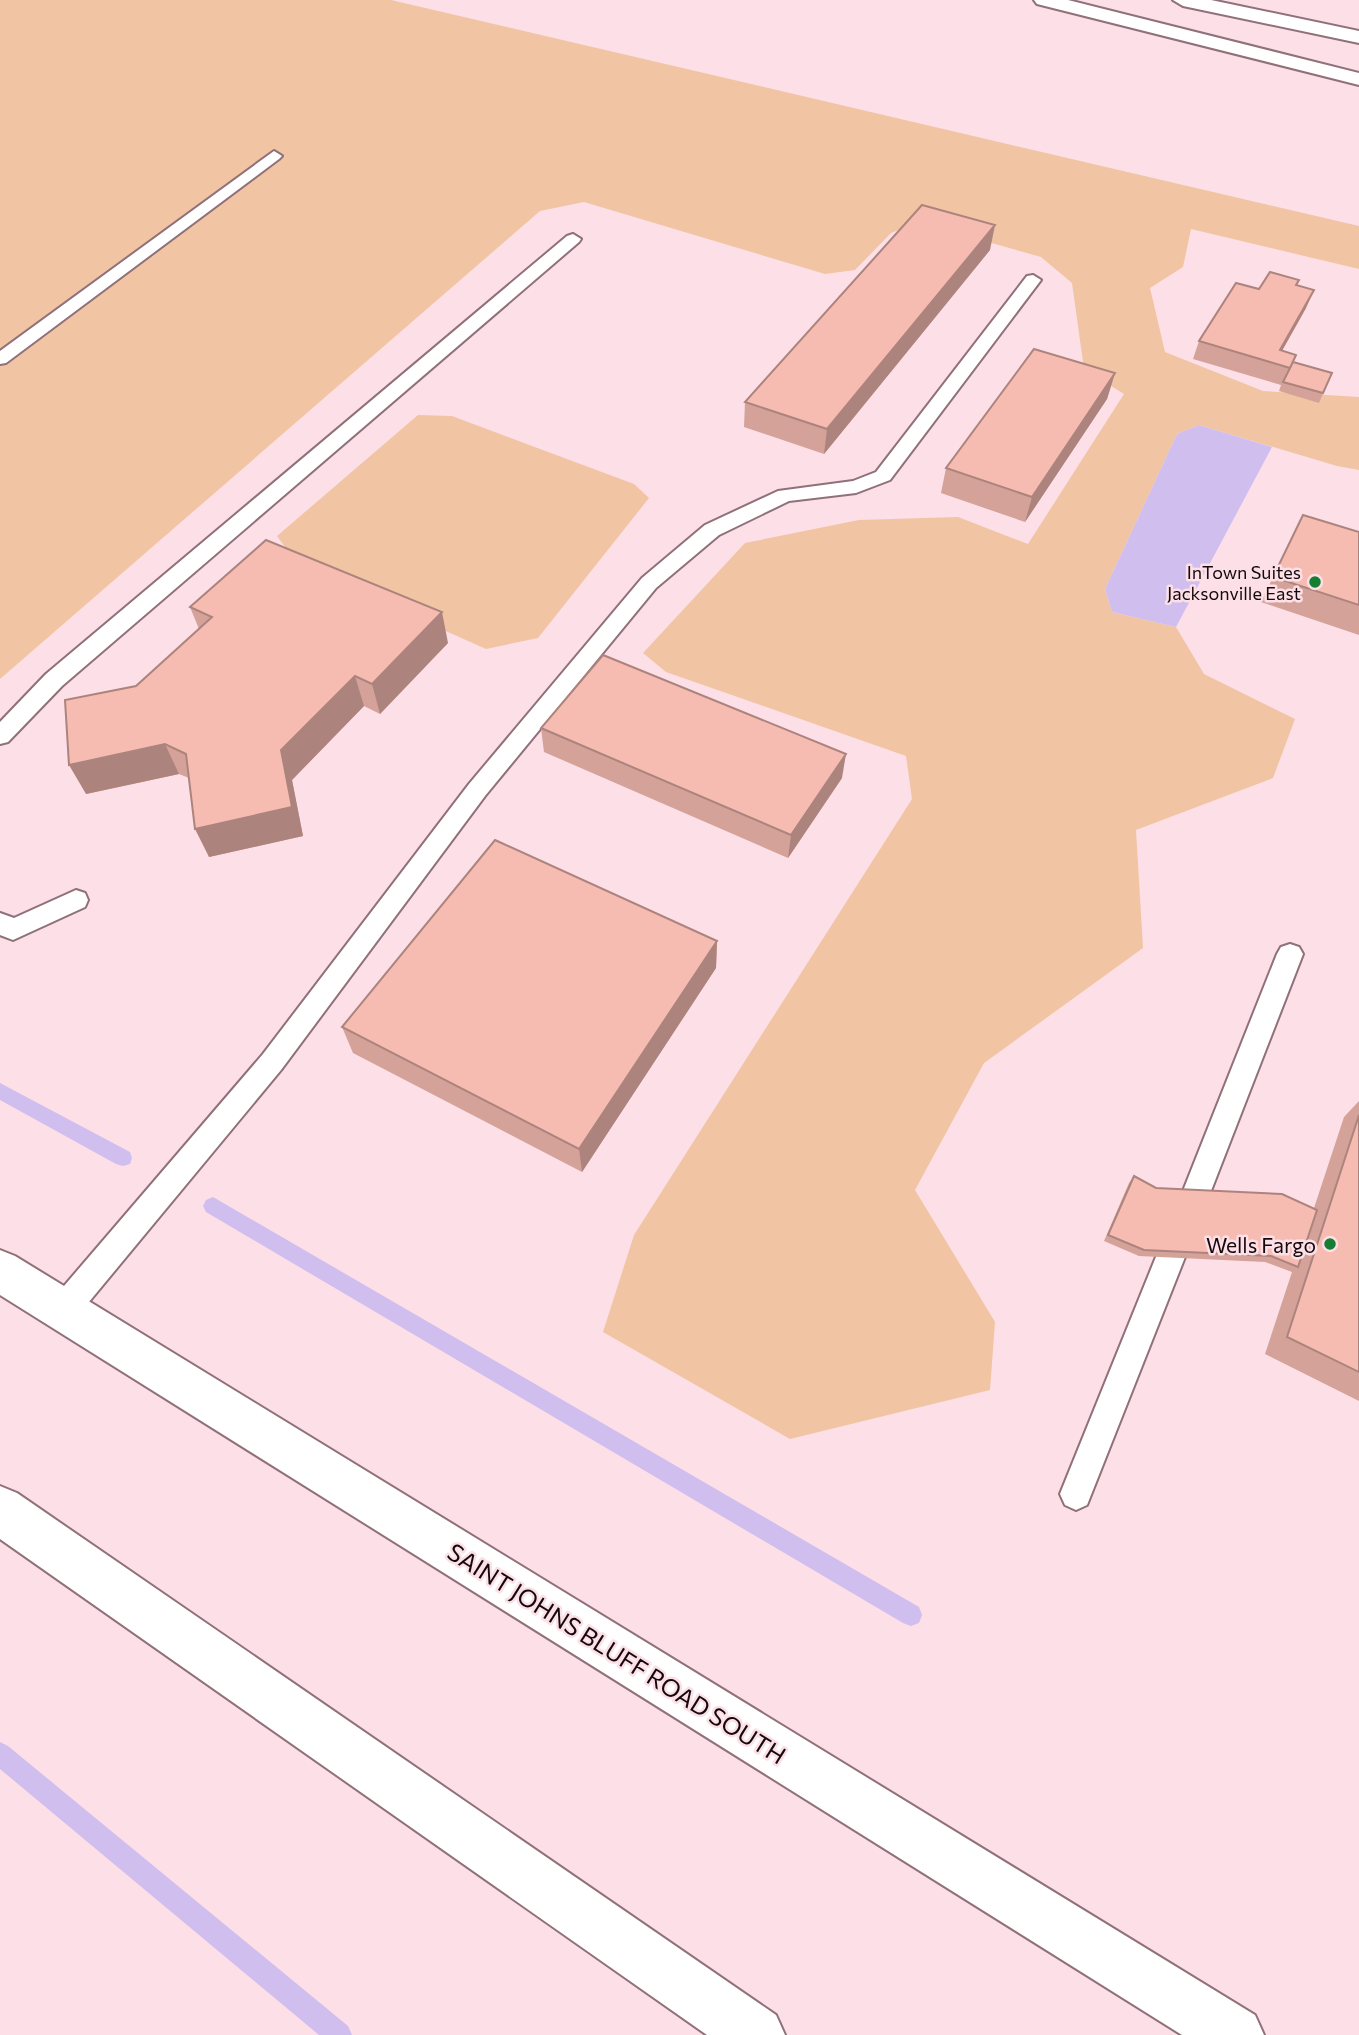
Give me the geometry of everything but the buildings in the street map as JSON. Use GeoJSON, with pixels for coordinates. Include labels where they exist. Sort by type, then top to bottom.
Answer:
{"type":"FeatureCollection","features":[{"type":"Feature","properties":{"kind":"main road"},"geometry":{"type":"LineString","coordinates":[[1044,0],[1359,79]]}},
{"type":"Feature","properties":{"kind":"main road"},"geometry":{"type":"LineString","coordinates":[[1183,0],[1359,37]]}},
{"type":"Feature","properties":{"kind":"main road","name":"SAINT JOHNS BLUFF ROAD SOUTH"},"geometry":{"type":"LineString","coordinates":[[0,1271],[1235,2035]]}},
{"type":"Feature","properties":{"kind":"main road"},"geometry":{"type":"LineString","coordinates":[[0,1510],[756,2035]]}},
{"type":"Feature","properties":{"kind":"lane"},"geometry":{"type":"LineString","coordinates":[[0,359],[274,156]]}},
{"type":"Feature","properties":{"kind":"lane"},"geometry":{"type":"LineString","coordinates":[[0,736],[54,680],[573,239]]}},
{"type":"Feature","properties":{"kind":"lane"},"geometry":{"type":"LineString","coordinates":[[63,1310],[272,1062],[477,790],[649,583],[712,530],[785,495],[856,487],[883,476],[1033,280]]}},
{"type":"Feature","properties":{"kind":"lane"},"geometry":{"type":"LineString","coordinates":[[0,923],[13,930],[76,900]]}},
{"type":"Feature","properties":{"kind":"lane"},"geometry":{"type":"LineString","coordinates":[[1195,1196],[1290,954]]}},
{"type":"Feature","properties":{"kind":"lane"},"geometry":{"type":"LineString","coordinates":[[1076,1494],[1170,1257]]}},
{"type":"Feature","properties":{"kind":"shaded area"},"geometry":{"type":"Polygon","coordinates":[[[0,0],[391,0],[1359,226],[1359,269],[1191,229],[1183,267],[1150,288],[1165,352],[1263,391],[1359,397],[1359,470],[1337,466],[1199,425],[1177,434],[1105,589],[1112,612],[1176,627],[1204,674],[1295,719],[1273,778],[1136,830],[1143,948],[984,1063],[915,1190],[995,1322],[990,1390],[790,1439],[603,1332],[634,1235],[912,799],[906,756],[666,672],[643,653],[745,543],[859,520],[958,517],[1028,544],[1124,394],[1084,369],[1072,283],[1041,257],[918,222],[891,233],[855,270],[825,274],[584,202],[540,211],[0,679],[0,0]]]}},
{"type":"Feature","properties":{"kind":"shaded area"},"geometry":{"type":"Polygon","coordinates":[[[418,415],[452,416],[634,484],[649,498],[538,638],[486,649],[298,565],[277,536],[418,415]]]}},
{"type":"Feature","properties":{"kind":"shaded area"},"geometry":{"type":"Polygon","coordinates":[[[1199,425],[1272,447],[1176,627],[1112,612],[1105,589],[1177,434],[1199,425]]]}},
{"type":"Feature","properties":{"kind":"waterway"},"geometry":{"type":"LineString","coordinates":[[0,1091],[123,1158]]}},
{"type":"Feature","properties":{"kind":"waterway"},"geometry":{"type":"LineString","coordinates":[[213,1206],[911,1615]]}},
{"type":"Feature","properties":{"kind":"waterway"},"geometry":{"type":"LineString","coordinates":[[0,1754],[339,2035]]}},
{"type":"Feature","properties":{"kind":"place","name":"InTown Suites Jacksonville East"},"geometry":{"type":"Point","coordinates":[1315,582]}},
{"type":"Feature","properties":{"kind":"place","name":"Wells Fargo"},"geometry":{"type":"Point","coordinates":[1330,1244]}}]}
